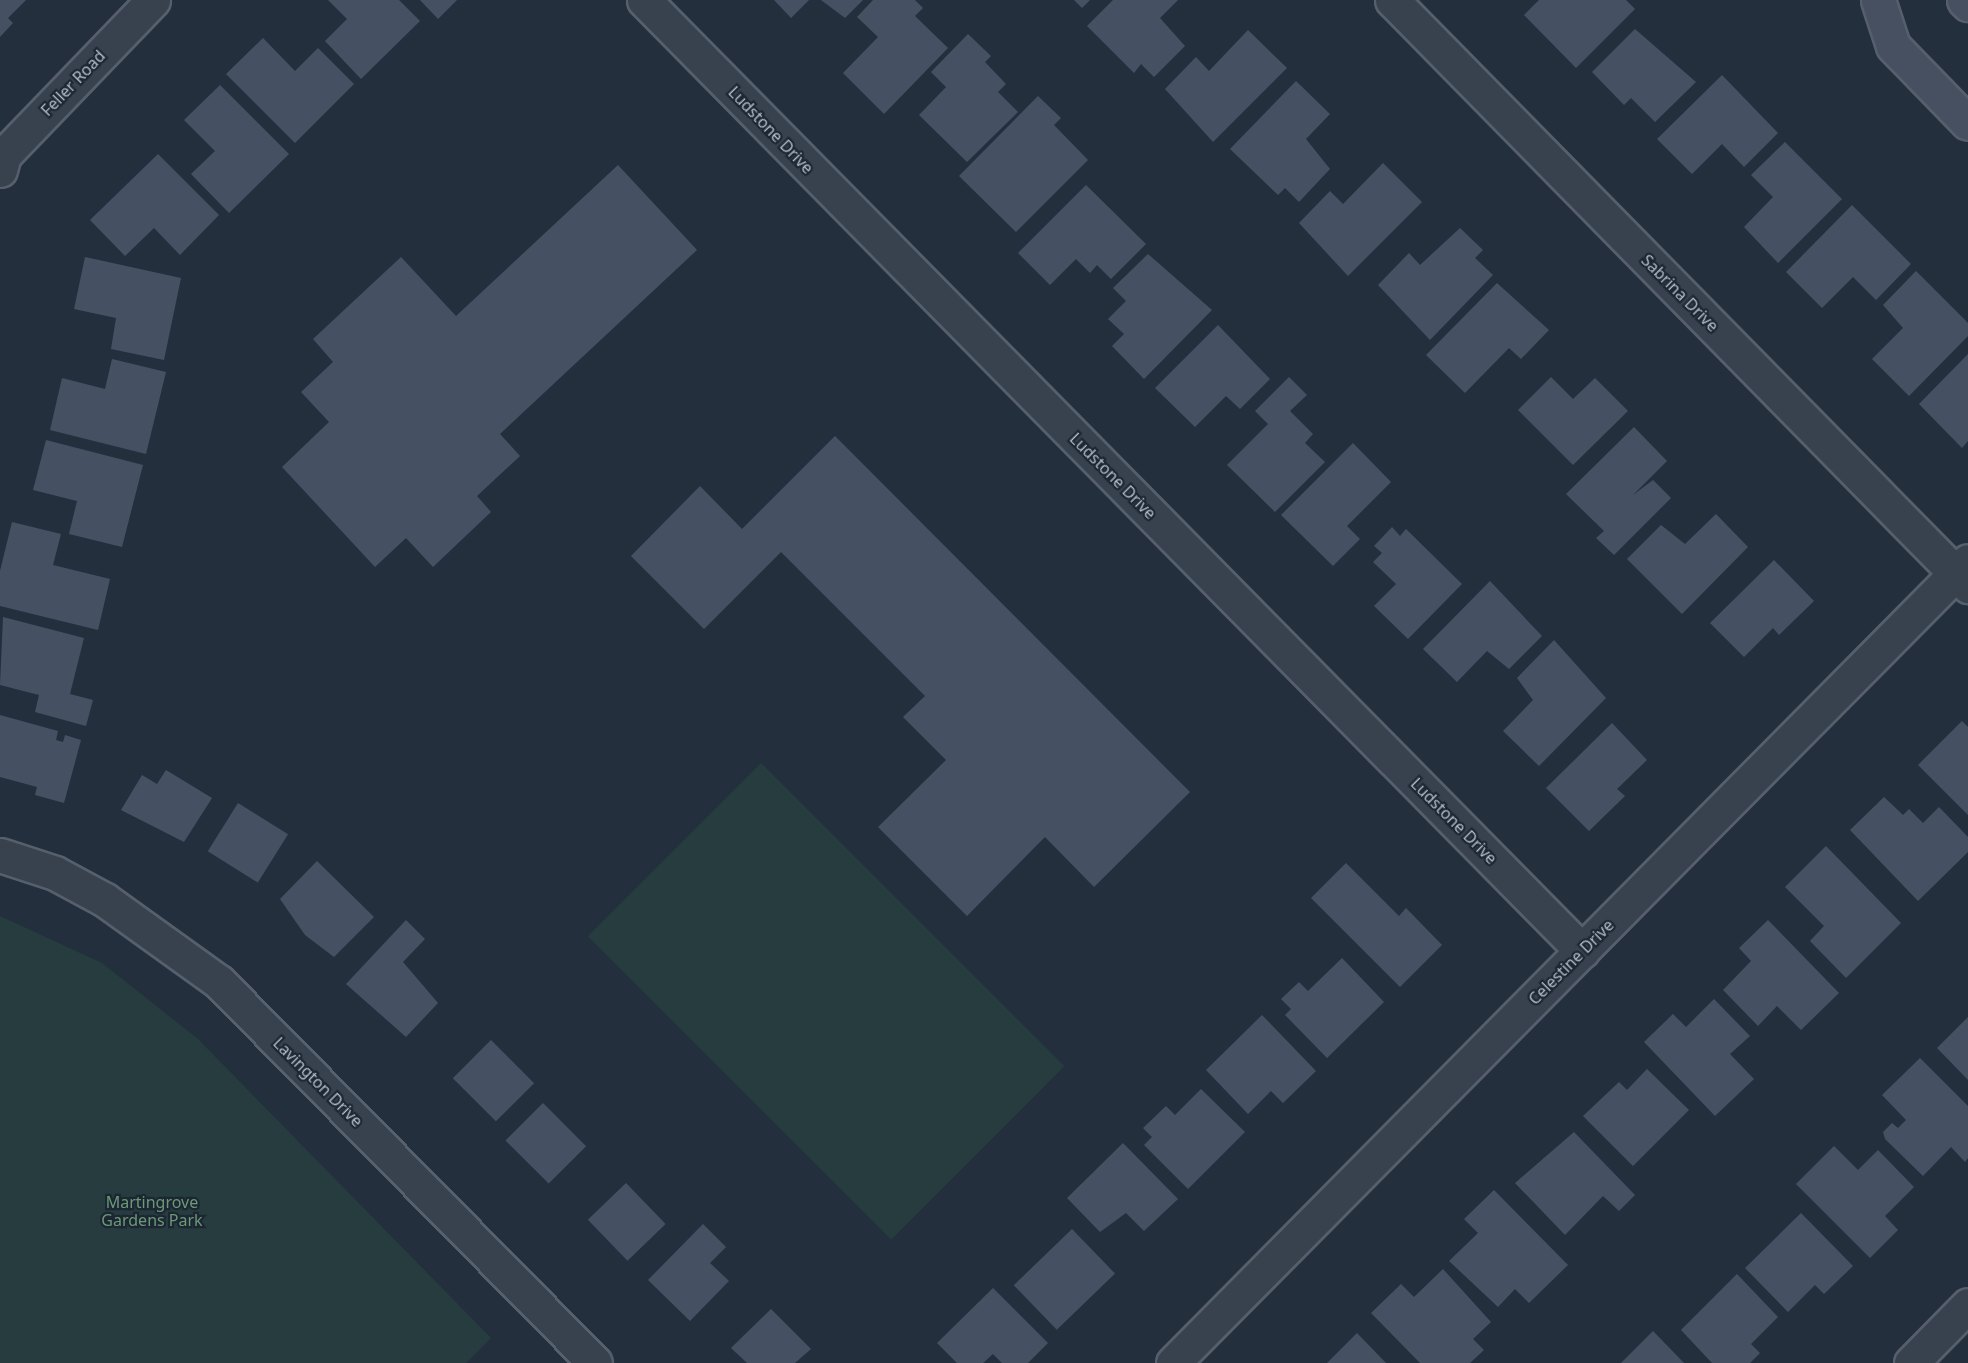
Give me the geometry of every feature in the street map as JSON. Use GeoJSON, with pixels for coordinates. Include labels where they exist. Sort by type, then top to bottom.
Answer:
{"type":"FeatureCollection","features":[{"type":"Feature","properties":{"kind":"main road"},"geometry":{"type":"LineString","coordinates":[[1878,0],[1893,46],[1968,123]]}},
{"type":"Feature","properties":{"kind":"main road"},"geometry":{"type":"LineString","coordinates":[[1965,0],[1968,3]]}},
{"type":"Feature","properties":{"kind":"street","name":"Feller Road"},"geometry":{"type":"LineString","coordinates":[[1,160],[153,0]]}},
{"type":"Feature","properties":{"kind":"street","name":"Ludstone Drive"},"geometry":{"type":"LineString","coordinates":[[644,0],[1582,951]]}},
{"type":"Feature","properties":{"kind":"street","name":"Sabrina Drive"},"geometry":{"type":"LineString","coordinates":[[1392,0],[1964,573]]}},
{"type":"Feature","properties":{"kind":"street","name":"Celestine Drive"},"geometry":{"type":"LineString","coordinates":[[1173,1363],[1582,951],[1964,573]]}},
{"type":"Feature","properties":{"kind":"street","name":"Lavington Drive"},"geometry":{"type":"LineString","coordinates":[[0,855],[55,873],[105,900],[219,982],[596,1363]]}},
{"type":"Feature","properties":{"kind":"street"},"geometry":{"type":"LineString","coordinates":[[1911,1363],[1968,1305]]}},
{"type":"Feature","properties":{"kind":"green space"},"geometry":{"type":"Polygon","coordinates":[[[761,763],[1064,1066],[891,1240],[588,936],[761,763]]]}},
{"type":"Feature","properties":{"kind":"green space","name":"Martingrove Gardens Park"},"geometry":{"type":"Polygon","coordinates":[[[0,916],[102,963],[198,1039],[491,1338],[466,1363],[0,1363],[0,916]]]}},
{"type":"Feature","properties":{"kind":"building"},"geometry":{"type":"Polygon","coordinates":[[[0,0],[26,0],[8,18],[13,23],[0,37],[0,0]]]}},
{"type":"Feature","properties":{"kind":"building"},"geometry":{"type":"Polygon","coordinates":[[[328,0],[399,0],[420,21],[361,79],[325,41],[347,19],[328,0]]]}},
{"type":"Feature","properties":{"kind":"building"},"geometry":{"type":"Polygon","coordinates":[[[420,0],[457,0],[438,19],[420,0]]]}},
{"type":"Feature","properties":{"kind":"building"},"geometry":{"type":"Polygon","coordinates":[[[774,0],[809,0],[791,18],[774,0]]]}},
{"type":"Feature","properties":{"kind":"building"},"geometry":{"type":"Polygon","coordinates":[[[821,0],[863,0],[845,18],[821,0]]]}},
{"type":"Feature","properties":{"kind":"building"},"geometry":{"type":"Polygon","coordinates":[[[873,0],[915,0],[923,8],[915,16],[948,48],[884,114],[843,73],[878,37],[857,17],[873,0]]]}},
{"type":"Feature","properties":{"kind":"building"},"geometry":{"type":"Polygon","coordinates":[[[1074,0],[1090,0],[1082,8],[1074,0]]]}},
{"type":"Feature","properties":{"kind":"building"},"geometry":{"type":"Polygon","coordinates":[[[1113,0],[1178,0],[1160,18],[1185,46],[1154,77],[1141,64],[1134,73],[1087,26],[1113,0]]]}},
{"type":"Feature","properties":{"kind":"building"},"geometry":{"type":"Polygon","coordinates":[[[1539,0],[1626,0],[1635,9],[1576,68],[1524,15],[1539,0]]]}},
{"type":"Feature","properties":{"kind":"building"},"geometry":{"type":"Polygon","coordinates":[[[1635,29],[1696,82],[1655,122],[1631,98],[1624,105],[1592,72],[1635,29]]]}},
{"type":"Feature","properties":{"kind":"building"},"geometry":{"type":"Polygon","coordinates":[[[1248,30],[1287,68],[1213,142],[1165,89],[1196,57],[1209,71],[1248,30]]]}},
{"type":"Feature","properties":{"kind":"building"},"geometry":{"type":"Polygon","coordinates":[[[968,34],[991,56],[985,62],[1006,84],[998,92],[1018,112],[967,162],[919,115],[946,87],[931,72],[968,34]]]}},
{"type":"Feature","properties":{"kind":"building"},"geometry":{"type":"Polygon","coordinates":[[[263,38],[295,71],[318,48],[354,84],[295,143],[226,74],[263,38]]]}},
{"type":"Feature","properties":{"kind":"building"},"geometry":{"type":"Polygon","coordinates":[[[1722,75],[1778,133],[1744,167],[1722,144],[1692,174],[1657,139],[1722,75]]]}},
{"type":"Feature","properties":{"kind":"building"},"geometry":{"type":"Polygon","coordinates":[[[1296,81],[1330,114],[1306,139],[1330,169],[1299,202],[1285,188],[1278,195],[1230,149],[1296,81]]]}},
{"type":"Feature","properties":{"kind":"building"},"geometry":{"type":"Polygon","coordinates":[[[220,85],[289,154],[229,213],[191,174],[215,151],[184,120],[220,85]]]}},
{"type":"Feature","properties":{"kind":"building"},"geometry":{"type":"Polygon","coordinates":[[[1038,96],[1061,118],[1054,125],[1088,160],[1016,232],[959,176],[1038,96]]]}},
{"type":"Feature","properties":{"kind":"building"},"geometry":{"type":"Polygon","coordinates":[[[1785,142],[1842,199],[1778,263],[1744,227],[1773,197],[1751,175],[1785,142]]]}},
{"type":"Feature","properties":{"kind":"building"},"geometry":{"type":"Polygon","coordinates":[[[158,154],[219,215],[180,255],[154,228],[125,256],[90,220],[158,154]]]}},
{"type":"Feature","properties":{"kind":"building"},"geometry":{"type":"Polygon","coordinates":[[[1383,163],[1422,202],[1348,276],[1299,223],[1330,191],[1343,204],[1383,163]]]}},
{"type":"Feature","properties":{"kind":"building"},"geometry":{"type":"Polygon","coordinates":[[[618,165],[697,250],[500,434],[520,456],[477,496],[491,512],[433,567],[406,538],[375,567],[282,467],[329,422],[301,392],[333,362],[313,339],[401,257],[456,316],[618,165]]]}},
{"type":"Feature","properties":{"kind":"building"},"geometry":{"type":"Polygon","coordinates":[[[1086,185],[1146,244],[1111,279],[1097,265],[1090,273],[1076,259],[1050,285],[1018,253],[1086,185]]]}},
{"type":"Feature","properties":{"kind":"building"},"geometry":{"type":"Polygon","coordinates":[[[1852,205],[1911,264],[1876,300],[1853,277],[1822,308],[1786,272],[1852,205]]]}},
{"type":"Feature","properties":{"kind":"building"},"geometry":{"type":"Polygon","coordinates":[[[1460,228],[1483,250],[1475,258],[1493,275],[1430,340],[1378,285],[1409,253],[1420,265],[1460,228]]]}},
{"type":"Feature","properties":{"kind":"building"},"geometry":{"type":"Polygon","coordinates":[[[1148,254],[1212,310],[1144,379],[1112,346],[1124,334],[1108,319],[1126,301],[1113,288],[1148,254]]]}},
{"type":"Feature","properties":{"kind":"building"},"geometry":{"type":"Polygon","coordinates":[[[85,257],[181,278],[164,360],[111,349],[116,318],[74,309],[85,257]]]}},
{"type":"Feature","properties":{"kind":"building"},"geometry":{"type":"Polygon","coordinates":[[[1916,271],[1968,323],[1968,336],[1909,396],[1872,359],[1903,328],[1883,305],[1916,271]]]}},
{"type":"Feature","properties":{"kind":"building"},"geometry":{"type":"Polygon","coordinates":[[[1497,283],[1549,330],[1521,359],[1509,348],[1465,393],[1426,355],[1497,283]]]}},
{"type":"Feature","properties":{"kind":"building"},"geometry":{"type":"Polygon","coordinates":[[[1218,325],[1270,379],[1240,409],[1226,396],[1195,427],[1155,388],[1218,325]]]}},
{"type":"Feature","properties":{"kind":"building"},"geometry":{"type":"Polygon","coordinates":[[[1968,354],[1968,441],[1962,448],[1919,404],[1968,354]]]}},
{"type":"Feature","properties":{"kind":"building"},"geometry":{"type":"Polygon","coordinates":[[[112,359],[166,372],[146,454],[50,430],[62,378],[105,389],[112,359]]]}},
{"type":"Feature","properties":{"kind":"building"},"geometry":{"type":"Polygon","coordinates":[[[1289,377],[1307,395],[1290,411],[1313,434],[1305,443],[1325,462],[1275,512],[1227,465],[1268,424],[1255,411],[1289,377]]]}},
{"type":"Feature","properties":{"kind":"building"},"geometry":{"type":"Polygon","coordinates":[[[1551,377],[1573,399],[1595,378],[1628,411],[1573,465],[1518,410],[1551,377]]]}},
{"type":"Feature","properties":{"kind":"building"},"geometry":{"type":"Polygon","coordinates":[[[1634,427],[1667,461],[1633,495],[1653,480],[1671,498],[1614,555],[1596,538],[1604,531],[1566,494],[1634,427]]]}},
{"type":"Feature","properties":{"kind":"building"},"geometry":{"type":"Polygon","coordinates":[[[835,436],[1190,792],[1094,887],[1045,837],[967,916],[878,827],[946,760],[903,717],[925,696],[781,552],[704,629],[631,556],[700,486],[742,529],[835,436]]]}},
{"type":"Feature","properties":{"kind":"building"},"geometry":{"type":"Polygon","coordinates":[[[46,440],[143,465],[122,547],[69,534],[77,501],[33,490],[46,440]]]}},
{"type":"Feature","properties":{"kind":"building"},"geometry":{"type":"Polygon","coordinates":[[[1353,443],[1391,482],[1347,526],[1360,539],[1333,566],[1281,515],[1353,443]]]}},
{"type":"Feature","properties":{"kind":"building"},"geometry":{"type":"Polygon","coordinates":[[[1716,514],[1748,547],[1682,614],[1627,559],[1661,525],[1685,544],[1716,514]]]}},
{"type":"Feature","properties":{"kind":"building"},"geometry":{"type":"Polygon","coordinates":[[[12,522],[61,534],[53,565],[110,579],[98,630],[0,606],[0,571],[12,522]]]}},
{"type":"Feature","properties":{"kind":"building"},"geometry":{"type":"Polygon","coordinates":[[[1392,527],[1400,536],[1406,529],[1462,584],[1408,639],[1374,606],[1396,584],[1373,562],[1382,553],[1374,546],[1392,527]]]}},
{"type":"Feature","properties":{"kind":"building"},"geometry":{"type":"Polygon","coordinates":[[[1774,560],[1814,601],[1779,635],[1773,628],[1744,657],[1710,623],[1774,560]]]}},
{"type":"Feature","properties":{"kind":"building"},"geometry":{"type":"Polygon","coordinates":[[[1490,581],[1542,636],[1509,669],[1487,651],[1457,682],[1423,649],[1490,581]]]}},
{"type":"Feature","properties":{"kind":"building"},"geometry":{"type":"Polygon","coordinates":[[[3,617],[84,638],[70,694],[93,700],[86,726],[35,712],[39,695],[0,685],[3,617]]]}},
{"type":"Feature","properties":{"kind":"building"},"geometry":{"type":"Polygon","coordinates":[[[1554,640],[1606,698],[1539,766],[1503,731],[1533,700],[1517,678],[1554,640]]]}},
{"type":"Feature","properties":{"kind":"building"},"geometry":{"type":"Polygon","coordinates":[[[0,715],[58,731],[56,740],[63,742],[65,735],[81,740],[64,803],[35,795],[37,787],[0,777],[0,715]]]}},
{"type":"Feature","properties":{"kind":"building"},"geometry":{"type":"Polygon","coordinates":[[[1962,721],[1968,727],[1968,815],[1918,765],[1962,721]]]}},
{"type":"Feature","properties":{"kind":"building"},"geometry":{"type":"Polygon","coordinates":[[[1612,723],[1647,760],[1617,789],[1625,796],[1589,831],[1546,788],[1612,723]]]}},
{"type":"Feature","properties":{"kind":"building"},"geometry":{"type":"Polygon","coordinates":[[[166,770],[212,798],[184,842],[121,810],[142,775],[157,784],[166,770]]]}},
{"type":"Feature","properties":{"kind":"building"},"geometry":{"type":"Polygon","coordinates":[[[1884,797],[1903,815],[1909,809],[1923,823],[1939,807],[1968,837],[1968,852],[1918,901],[1850,830],[1884,797]]]}},
{"type":"Feature","properties":{"kind":"building"},"geometry":{"type":"Polygon","coordinates":[[[238,803],[288,834],[258,883],[208,851],[238,803]]]}},
{"type":"Feature","properties":{"kind":"building"},"geometry":{"type":"Polygon","coordinates":[[[1826,846],[1901,923],[1846,978],[1810,941],[1824,926],[1785,887],[1826,846]]]}},
{"type":"Feature","properties":{"kind":"building"},"geometry":{"type":"Polygon","coordinates":[[[317,861],[374,917],[334,957],[305,935],[280,899],[317,861]]]}},
{"type":"Feature","properties":{"kind":"building"},"geometry":{"type":"Polygon","coordinates":[[[1346,863],[1399,916],[1406,908],[1442,945],[1400,987],[1311,898],[1346,863]]]}},
{"type":"Feature","properties":{"kind":"building"},"geometry":{"type":"Polygon","coordinates":[[[406,920],[425,939],[403,962],[438,1003],[406,1037],[346,984],[406,920]]]}},
{"type":"Feature","properties":{"kind":"building"},"geometry":{"type":"Polygon","coordinates":[[[1768,920],[1839,993],[1801,1030],[1777,1006],[1758,1026],[1723,990],[1751,961],[1739,948],[1768,920]]]}},
{"type":"Feature","properties":{"kind":"building"},"geometry":{"type":"Polygon","coordinates":[[[1342,958],[1384,1002],[1327,1058],[1285,1015],[1291,1009],[1281,999],[1299,982],[1308,991],[1342,958]]]}},
{"type":"Feature","properties":{"kind":"building"},"geometry":{"type":"Polygon","coordinates":[[[1714,999],[1750,1036],[1730,1054],[1754,1079],[1715,1116],[1644,1042],[1673,1014],[1686,1027],[1714,999]]]}},
{"type":"Feature","properties":{"kind":"building"},"geometry":{"type":"Polygon","coordinates":[[[1262,1015],[1316,1071],[1283,1103],[1271,1091],[1248,1114],[1206,1070],[1262,1015]]]}},
{"type":"Feature","properties":{"kind":"building"},"geometry":{"type":"Polygon","coordinates":[[[1968,1017],[1968,1080],[1937,1048],[1968,1017]]]}},
{"type":"Feature","properties":{"kind":"building"},"geometry":{"type":"Polygon","coordinates":[[[491,1040],[534,1083],[496,1121],[453,1078],[491,1040]]]}},
{"type":"Feature","properties":{"kind":"building"},"geometry":{"type":"Polygon","coordinates":[[[1920,1058],[1968,1106],[1968,1158],[1965,1162],[1951,1147],[1923,1176],[1885,1139],[1883,1132],[1892,1123],[1898,1128],[1906,1120],[1882,1095],[1920,1058]]]}},
{"type":"Feature","properties":{"kind":"building"},"geometry":{"type":"Polygon","coordinates":[[[1647,1069],[1689,1110],[1633,1166],[1583,1116],[1619,1082],[1627,1090],[1647,1069]]]}},
{"type":"Feature","properties":{"kind":"building"},"geometry":{"type":"Polygon","coordinates":[[[1201,1089],[1245,1132],[1188,1189],[1144,1145],[1152,1137],[1143,1128],[1166,1106],[1175,1115],[1201,1089]]]}},
{"type":"Feature","properties":{"kind":"building"},"geometry":{"type":"Polygon","coordinates":[[[543,1103],[586,1146],[549,1184],[506,1140],[543,1103]]]}},
{"type":"Feature","properties":{"kind":"building"},"geometry":{"type":"Polygon","coordinates":[[[1574,1132],[1635,1195],[1619,1211],[1603,1196],[1565,1235],[1515,1183],[1574,1132]]]}},
{"type":"Feature","properties":{"kind":"building"},"geometry":{"type":"Polygon","coordinates":[[[1123,1143],[1178,1199],[1144,1231],[1126,1213],[1100,1232],[1067,1198],[1123,1143]]]}},
{"type":"Feature","properties":{"kind":"building"},"geometry":{"type":"Polygon","coordinates":[[[1834,1146],[1858,1170],[1878,1150],[1914,1187],[1885,1216],[1898,1230],[1870,1258],[1796,1184],[1834,1146]]]}},
{"type":"Feature","properties":{"kind":"building"},"geometry":{"type":"Polygon","coordinates":[[[626,1183],[666,1224],[627,1261],[588,1220],[626,1183]]]}},
{"type":"Feature","properties":{"kind":"building"},"geometry":{"type":"Polygon","coordinates":[[[1494,1190],[1568,1265],[1529,1303],[1515,1289],[1498,1307],[1449,1261],[1478,1233],[1464,1219],[1494,1190]]]}},
{"type":"Feature","properties":{"kind":"building"},"geometry":{"type":"Polygon","coordinates":[[[1801,1213],[1853,1266],[1824,1294],[1815,1285],[1788,1312],[1745,1268],[1801,1213]]]}},
{"type":"Feature","properties":{"kind":"building"},"geometry":{"type":"Polygon","coordinates":[[[703,1224],[726,1247],[710,1263],[729,1281],[690,1321],[648,1280],[703,1224]]]}},
{"type":"Feature","properties":{"kind":"building"},"geometry":{"type":"Polygon","coordinates":[[[1072,1229],[1115,1274],[1057,1330],[1014,1285],[1072,1229]]]}},
{"type":"Feature","properties":{"kind":"building"},"geometry":{"type":"Polygon","coordinates":[[[1443,1269],[1491,1322],[1473,1339],[1484,1350],[1470,1363],[1420,1363],[1371,1313],[1401,1284],[1414,1297],[1443,1269]]]}},
{"type":"Feature","properties":{"kind":"building"},"geometry":{"type":"Polygon","coordinates":[[[1737,1274],[1778,1317],[1751,1344],[1760,1353],[1750,1363],[1712,1363],[1681,1330],[1737,1274]]]}},
{"type":"Feature","properties":{"kind":"building"},"geometry":{"type":"Polygon","coordinates":[[[993,1288],[1048,1343],[1028,1363],[1002,1363],[993,1354],[983,1363],[957,1363],[937,1343],[993,1288]]]}},
{"type":"Feature","properties":{"kind":"building"},"geometry":{"type":"Polygon","coordinates":[[[771,1309],[811,1349],[795,1363],[747,1363],[731,1348],[771,1309]]]}},
{"type":"Feature","properties":{"kind":"building"},"geometry":{"type":"Polygon","coordinates":[[[1653,1331],[1684,1363],[1621,1363],[1653,1331]]]}},
{"type":"Feature","properties":{"kind":"building"},"geometry":{"type":"Polygon","coordinates":[[[1357,1333],[1386,1363],[1327,1363],[1357,1333]]]}}]}
